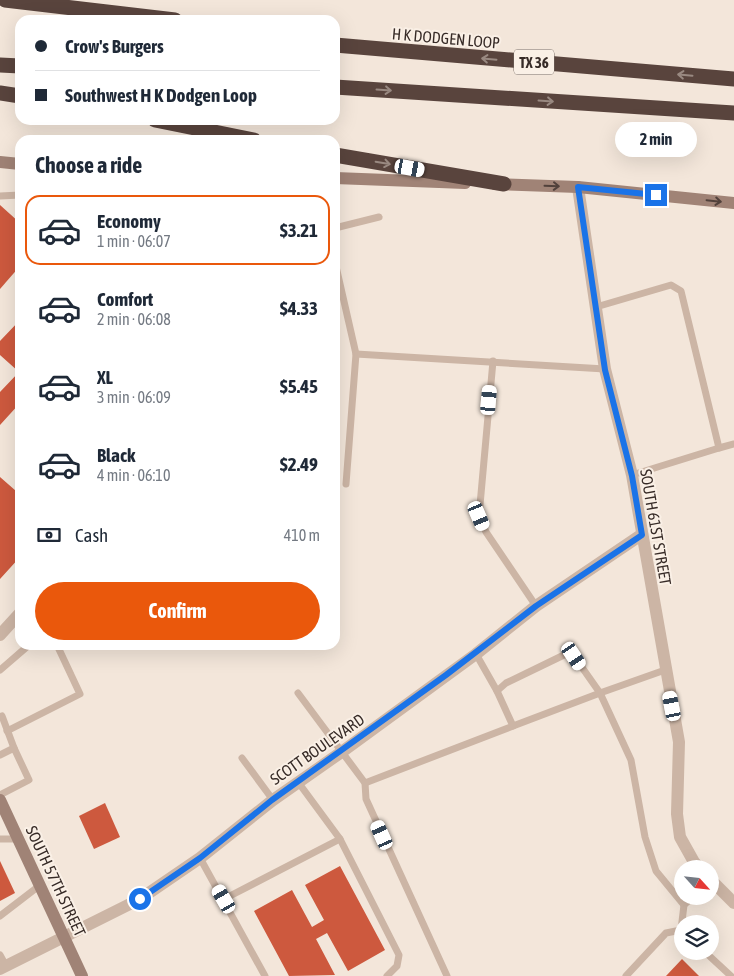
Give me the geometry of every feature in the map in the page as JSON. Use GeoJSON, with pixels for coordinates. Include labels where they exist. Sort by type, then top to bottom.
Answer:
{"type":"FeatureCollection","features":[{"type":"Feature","properties":{"kind":"highway"},"geometry":{"type":"LineString","coordinates":[[5,0],[133,15]]}},
{"type":"Feature","properties":{"kind":"highway","name":"H K DODGEN LOOP"},"geometry":{"type":"LineString","coordinates":[[340,45],[734,79]]}},
{"type":"Feature","properties":{"kind":"highway"},"geometry":{"type":"LineString","coordinates":[[0,65],[15,66]]}},
{"type":"Feature","properties":{"kind":"highway","name":"TX 36"},"geometry":{"type":"LineString","coordinates":[[340,87],[734,113]]}},
{"type":"Feature","properties":{"kind":"highway"},"geometry":{"type":"LineString","coordinates":[[0,92],[15,95]]}},
{"type":"Feature","properties":{"kind":"highway"},"geometry":{"type":"LineString","coordinates":[[180,125],[229,135]]}},
{"type":"Feature","properties":{"kind":"highway"},"geometry":{"type":"LineString","coordinates":[[340,156],[504,184]]}},
{"type":"Feature","properties":{"kind":"main road"},"geometry":{"type":"LineString","coordinates":[[0,162],[15,164]]}},
{"type":"Feature","properties":{"kind":"main road"},"geometry":{"type":"LineString","coordinates":[[340,178],[578,187],[734,203]]}},
{"type":"Feature","properties":{"kind":"main road","name":"SOUTH 57TH STREET"},"geometry":{"type":"LineString","coordinates":[[0,800],[82,976]]}},
{"type":"Feature","properties":{"kind":"street","name":"SOUTH 61ST STREET"},"geometry":{"type":"LineString","coordinates":[[578,187],[605,370],[632,476],[679,742],[677,814],[680,837],[693,860]]}},
{"type":"Feature","properties":{"kind":"street","name":"SCOTT BOULEVARD"},"geometry":{"type":"LineString","coordinates":[[2,963],[64,938],[140,899],[200,858],[272,800],[476,654],[536,606],[642,535]]}},
{"type":"Feature","properties":{"kind":"street"},"geometry":{"type":"LineString","coordinates":[[0,635],[15,618]]}},
{"type":"Feature","properties":{"kind":"street"},"geometry":{"type":"LineString","coordinates":[[719,889],[734,903]]}},
{"type":"Feature","properties":{"kind":"lane"},"geometry":{"type":"LineString","coordinates":[[0,196],[15,196]]}},
{"type":"Feature","properties":{"kind":"lane"},"geometry":{"type":"LineString","coordinates":[[340,227],[379,217]]}},
{"type":"Feature","properties":{"kind":"lane"},"geometry":{"type":"LineString","coordinates":[[340,284],[356,354],[346,484]]}},
{"type":"Feature","properties":{"kind":"lane"},"geometry":{"type":"LineString","coordinates":[[596,307],[671,285],[681,291],[719,448]]}},
{"type":"Feature","properties":{"kind":"lane"},"geometry":{"type":"LineString","coordinates":[[356,354],[605,370]]}},
{"type":"Feature","properties":{"kind":"lane"},"geometry":{"type":"LineString","coordinates":[[493,362],[479,516],[486,532],[536,606]]}},
{"type":"Feature","properties":{"kind":"lane"},"geometry":{"type":"LineString","coordinates":[[632,476],[734,444]]}},
{"type":"Feature","properties":{"kind":"lane"},"geometry":{"type":"LineString","coordinates":[[0,670],[24,650]]}},
{"type":"Feature","properties":{"kind":"lane"},"geometry":{"type":"LineString","coordinates":[[7,731],[80,694],[59,650]]}},
{"type":"Feature","properties":{"kind":"lane"},"geometry":{"type":"LineString","coordinates":[[476,654],[514,726]]}},
{"type":"Feature","properties":{"kind":"lane"},"geometry":{"type":"LineString","coordinates":[[497,691],[506,683],[566,654],[574,656],[600,693],[631,760],[645,837],[656,871],[674,893]]}},
{"type":"Feature","properties":{"kind":"lane"},"geometry":{"type":"LineString","coordinates":[[365,783],[665,670]]}},
{"type":"Feature","properties":{"kind":"lane"},"geometry":{"type":"LineString","coordinates":[[298,693],[365,783],[366,799],[447,976]]}},
{"type":"Feature","properties":{"kind":"lane"},"geometry":{"type":"LineString","coordinates":[[0,795],[28,780],[1,715]]}},
{"type":"Feature","properties":{"kind":"lane"},"geometry":{"type":"LineString","coordinates":[[0,755],[14,748]]}},
{"type":"Feature","properties":{"kind":"lane"},"geometry":{"type":"LineString","coordinates":[[242,758],[272,800]]}},
{"type":"Feature","properties":{"kind":"lane"},"geometry":{"type":"LineString","coordinates":[[298,782],[340,839],[399,955],[397,966],[387,976]]}},
{"type":"Feature","properties":{"kind":"lane"},"geometry":{"type":"LineString","coordinates":[[0,839],[18,839]]}},
{"type":"Feature","properties":{"kind":"lane"},"geometry":{"type":"LineString","coordinates":[[224,899],[340,839]]}},
{"type":"Feature","properties":{"kind":"lane"},"geometry":{"type":"LineString","coordinates":[[200,858],[266,976]]}},
{"type":"Feature","properties":{"kind":"lane"},"geometry":{"type":"LineString","coordinates":[[0,916],[39,886]]}},
{"type":"Feature","properties":{"kind":"lane"},"geometry":{"type":"LineString","coordinates":[[683,915],[684,905]]}},
{"type":"Feature","properties":{"kind":"lane"},"geometry":{"type":"LineString","coordinates":[[626,976],[666,933],[674,932]]}},
{"type":"Feature","properties":{"kind":"lane"},"geometry":{"type":"LineString","coordinates":[[714,960],[731,976]]}},
{"type":"Feature","properties":{"kind":"building"},"geometry":{"type":"Polygon","coordinates":[[[0,205],[15,218],[15,272],[0,289],[0,205]]]}},
{"type":"Feature","properties":{"kind":"building"},"geometry":{"type":"Polygon","coordinates":[[[15,325],[15,368],[0,355],[0,341],[15,325]]]}},
{"type":"Feature","properties":{"kind":"building"},"geometry":{"type":"Polygon","coordinates":[[[15,376],[15,408],[0,425],[0,392],[15,376]]]}},
{"type":"Feature","properties":{"kind":"building"},"geometry":{"type":"Polygon","coordinates":[[[0,477],[15,490],[15,562],[0,579],[0,477]]]}},
{"type":"Feature","properties":{"kind":"building"},"geometry":{"type":"Polygon","coordinates":[[[105,803],[120,837],[94,849],[79,816],[105,803]]]}},
{"type":"Feature","properties":{"kind":"building"},"geometry":{"type":"Polygon","coordinates":[[[0,861],[15,893],[0,901],[0,861]]]}},
{"type":"Feature","properties":{"kind":"building"},"geometry":{"type":"Polygon","coordinates":[[[340,866],[385,950],[348,971],[327,933],[316,939],[335,975],[289,976],[254,911],[292,890],[312,927],[324,920],[305,885],[340,866]]]}},
{"type":"Feature","properties":{"kind":"building"},"geometry":{"type":"Polygon","coordinates":[[[683,960],[699,976],[666,976],[683,960]]]}},
{"type":"Feature","properties":{"kind":"route"},"geometry":{"type":"LineString","coordinates":[[140,899],[200,858],[272,800],[476,654],[536,606],[642,535],[632,476],[605,370],[578,187],[656,195]]}}]}
